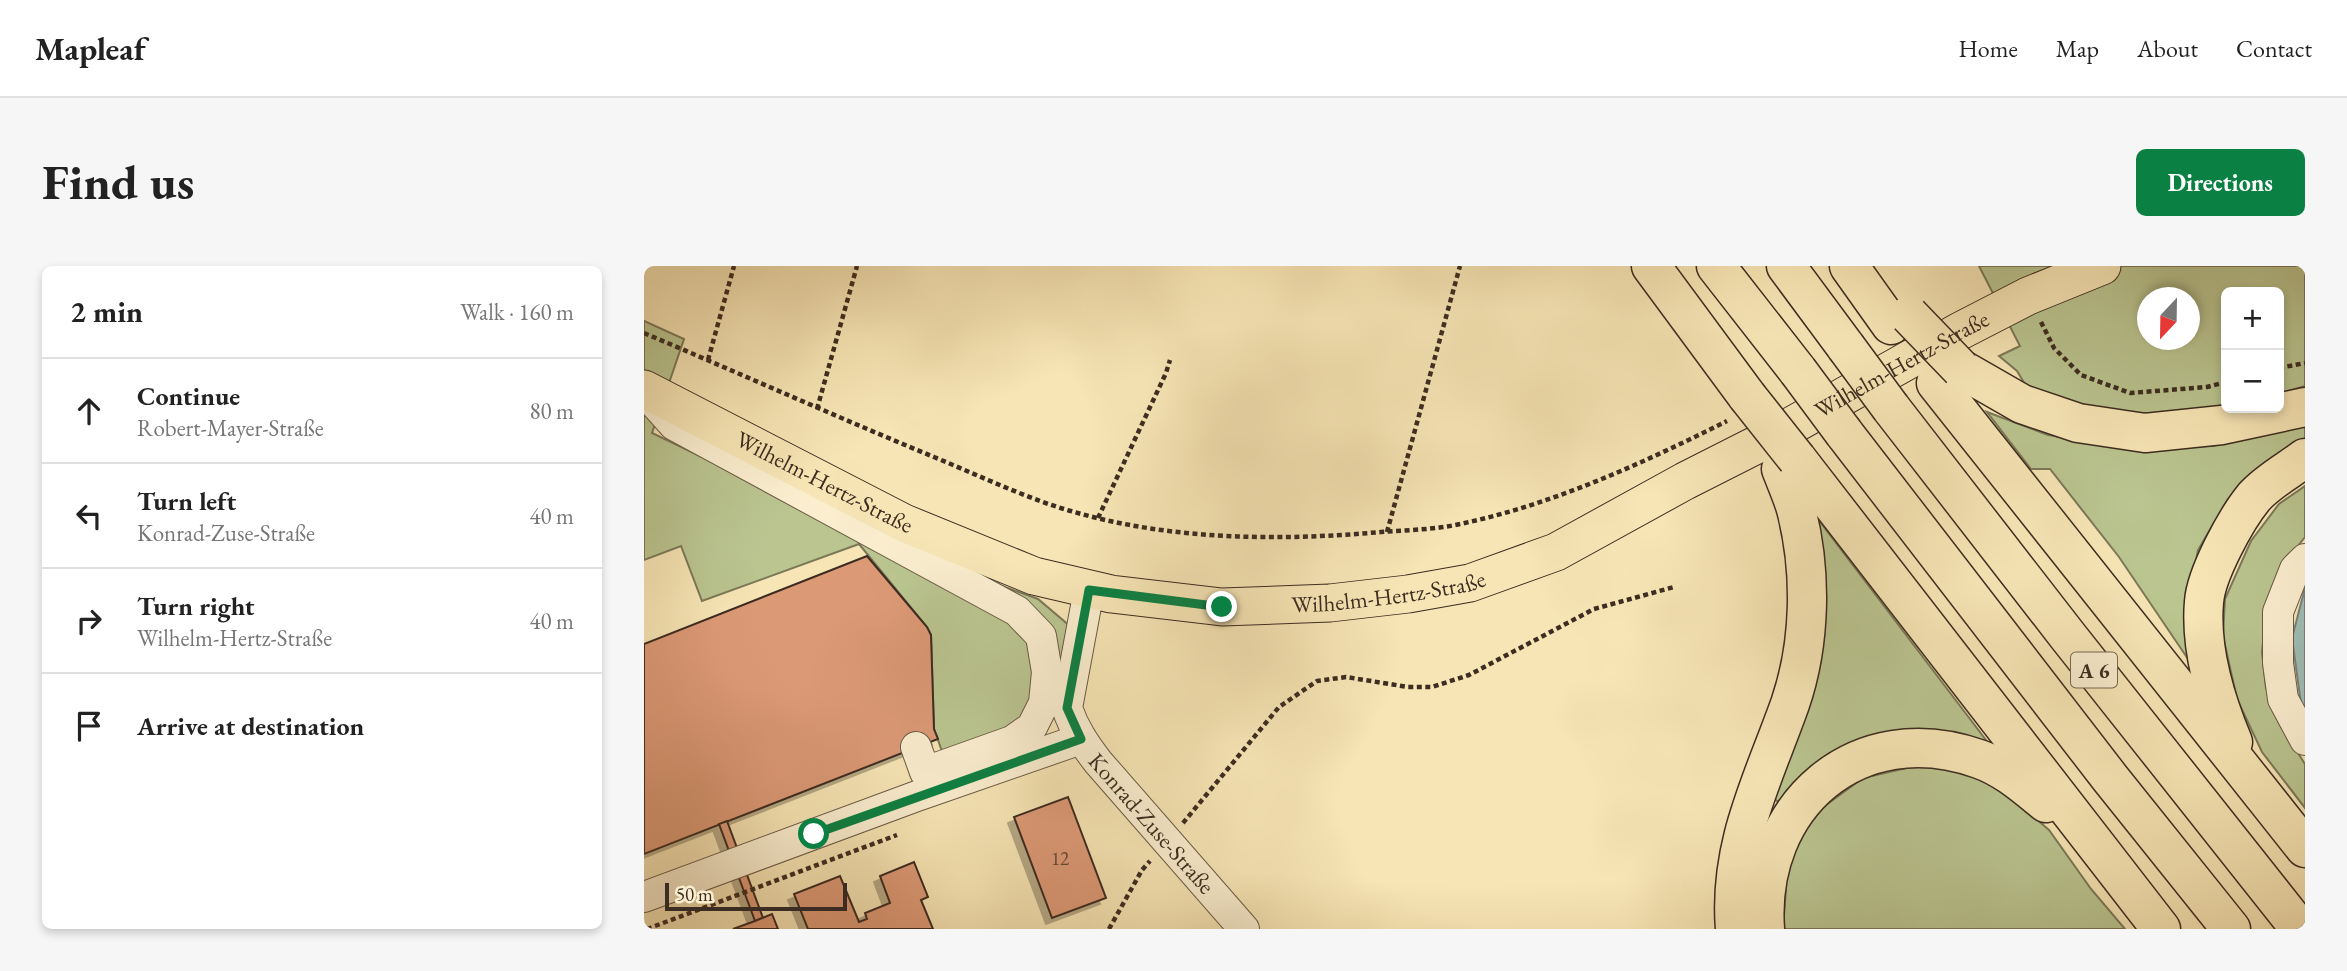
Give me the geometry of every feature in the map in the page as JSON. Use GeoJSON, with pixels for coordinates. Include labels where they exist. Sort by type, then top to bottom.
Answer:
{"type":"FeatureCollection","features":[{"type":"Feature","properties":{"kind":"highway"},"geometry":{"type":"LineString","coordinates":[[1651,266],[1742,406],[2161,929]]}},
{"type":"Feature","properties":{"kind":"highway","name":"A 6"},"geometry":{"type":"LineString","coordinates":[[1716,266],[2102,767],[2231,929]]}},
{"type":"Feature","properties":{"kind":"highway","name":"A 6"},"geometry":{"type":"LineString","coordinates":[[1786,266],[1891,408],[2300,929]]}},
{"type":"Feature","properties":{"kind":"highway"},"geometry":{"type":"LineString","coordinates":[[1853,271],[1949,376],[2305,848]]}},
{"type":"Feature","properties":{"kind":"highway"},"geometry":{"type":"LineString","coordinates":[[1949,376],[2078,423],[2145,433],[2222,425],[2305,407]]}},
{"type":"Feature","properties":{"kind":"highway"},"geometry":{"type":"LineString","coordinates":[[2244,770],[2224,721],[2207,657],[2204,600],[2221,549],[2256,495],[2305,458]]}},
{"type":"Feature","properties":{"kind":"highway"},"geometry":{"type":"LineString","coordinates":[[1735,929],[1733,890],[1738,852],[1791,701],[1804,642],[1807,606],[1804,559],[1789,464]]}},
{"type":"Feature","properties":{"kind":"highway"},"geometry":{"type":"LineString","coordinates":[[1765,929],[1763,900],[1768,870],[1789,819],[1808,796],[1829,777],[1859,759],[1890,751],[1921,748],[1954,752],[1981,760],[2011,775],[2090,839]]}},
{"type":"Feature","properties":{"kind":"main road","name":"Wilhelm-Hertz-Straße"},"geometry":{"type":"LineString","coordinates":[[644,391],[904,523],[1034,576],[1089,590],[1222,607],[1330,603],[1408,594],[1469,583],[1556,552],[2028,296],[2102,266]]}},
{"type":"Feature","properties":{"kind":"street"},"geometry":{"type":"LineString","coordinates":[[644,391],[674,425],[1017,611],[1041,636],[1047,672],[1044,703],[1032,727],[1012,741],[925,772],[908,750],[917,796]]}},
{"type":"Feature","properties":{"kind":"street"},"geometry":{"type":"LineString","coordinates":[[2305,559],[2295,569],[2278,612],[2278,663],[2283,699],[2305,740]]}},
{"type":"Feature","properties":{"kind":"street","name":"Konrad-Zuse-Straße"},"geometry":{"type":"LineString","coordinates":[[1089,590],[1067,708],[1081,739],[1244,929]]}},
{"type":"Feature","properties":{"kind":"street"},"geometry":{"type":"LineString","coordinates":[[644,897],[917,796],[1081,739]]}},
{"type":"Feature","properties":{"kind":"path"},"geometry":{"type":"LineString","coordinates":[[708,360],[734,266]]}},
{"type":"Feature","properties":{"kind":"path"},"geometry":{"type":"LineString","coordinates":[[817,409],[857,266]]}},
{"type":"Feature","properties":{"kind":"path"},"geometry":{"type":"LineString","coordinates":[[1387,532],[1460,266]]}},
{"type":"Feature","properties":{"kind":"path"},"geometry":{"type":"LineString","coordinates":[[2028,296],[2054,348],[2081,375],[2130,393],[2207,387],[2221,383]]}},
{"type":"Feature","properties":{"kind":"path"},"geometry":{"type":"LineString","coordinates":[[644,333],[817,409],[1041,501],[1098,517],[1185,533],[1252,538],[1339,536],[1457,525],[1531,504],[1628,468],[1742,406]]}},
{"type":"Feature","properties":{"kind":"path"},"geometry":{"type":"LineString","coordinates":[[1098,517],[1170,360]]}},
{"type":"Feature","properties":{"kind":"path"},"geometry":{"type":"LineString","coordinates":[[2284,367],[2305,363]]}},
{"type":"Feature","properties":{"kind":"path"},"geometry":{"type":"LineString","coordinates":[[1109,929],[1142,870],[1279,707],[1317,681],[1346,677],[1408,687],[1432,687],[1469,675],[1594,608],[1674,587]]}},
{"type":"Feature","properties":{"kind":"path"},"geometry":{"type":"LineString","coordinates":[[647,929],[903,833]]}},
{"type":"Feature","properties":{"kind":"green space"},"geometry":{"type":"Polygon","coordinates":[[[1979,266],[2305,266],[2305,386],[2284,392],[2284,287],[2221,287],[2221,408],[2141,416],[2089,409],[2026,386],[2017,371],[1999,356],[2020,346],[1979,266]]]}},
{"type":"Feature","properties":{"kind":"green space"},"geometry":{"type":"Polygon","coordinates":[[[644,321],[684,339],[652,433],[785,497],[912,553],[1038,599],[1071,627],[1067,708],[943,754],[934,729],[931,635],[859,544],[702,601],[681,546],[644,560],[644,321]]]}},
{"type":"Feature","properties":{"kind":"green space"},"geometry":{"type":"Polygon","coordinates":[[[1987,412],[2048,435],[2131,448],[2213,446],[2305,423],[2305,440],[2271,459],[2228,499],[2198,550],[2187,610],[2188,659],[2119,557],[2050,469],[2031,469],[1987,412]]]}},
{"type":"Feature","properties":{"kind":"green space"},"geometry":{"type":"Polygon","coordinates":[[[2305,486],[2305,537],[2286,561],[2267,605],[2262,652],[2266,688],[2279,723],[2305,764],[2305,808],[2262,752],[2237,699],[2223,636],[2225,599],[2251,541],[2279,504],[2305,486]]]}},
{"type":"Feature","properties":{"kind":"green space"},"geometry":{"type":"Polygon","coordinates":[[[1817,518],[1989,744],[1962,735],[1930,730],[1889,732],[1799,780],[1779,802],[1773,799],[1817,518]]]}},
{"type":"Feature","properties":{"kind":"green space"},"geometry":{"type":"Polygon","coordinates":[[[1920,765],[1963,769],[1994,783],[2049,830],[2091,889],[2125,929],[1783,929],[1787,875],[1799,839],[1822,808],[1863,778],[1920,765]]]}},
{"type":"Feature","properties":{"kind":"water"},"geometry":{"type":"Polygon","coordinates":[[[2305,588],[2305,708],[2301,704],[2292,638],[2305,588]]]}},
{"type":"Feature","properties":{"kind":"building"},"geometry":{"type":"Polygon","coordinates":[[[867,556],[931,635],[934,729],[938,739],[644,854],[644,644],[867,556]]]}},
{"type":"Feature","properties":{"kind":"building"},"geometry":{"type":"Polygon","coordinates":[[[1068,797],[1106,898],[1052,918],[1014,817],[1068,797]]]}},
{"type":"Feature","properties":{"kind":"building"},"geometry":{"type":"Polygon","coordinates":[[[727,821],[763,918],[755,921],[719,824],[727,821]]]}},
{"type":"Feature","properties":{"kind":"building"},"geometry":{"type":"Polygon","coordinates":[[[914,862],[928,897],[921,900],[933,929],[808,929],[794,894],[840,876],[859,922],[867,919],[865,913],[890,903],[880,876],[914,862]]]}},
{"type":"Feature","properties":{"kind":"building"},"geometry":{"type":"Polygon","coordinates":[[[772,914],[778,929],[733,929],[755,921],[772,914]]]}},
{"type":"Feature","properties":{"kind":"route"},"geometry":{"type":"LineString","coordinates":[[814,834],[1081,739],[1067,708],[1089,590],[1222,607]]}}]}
